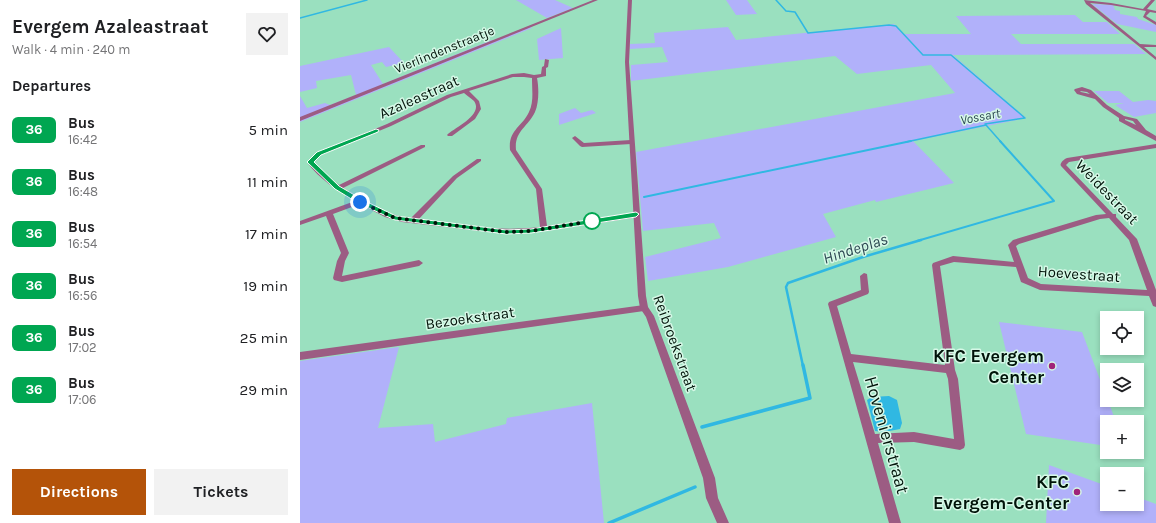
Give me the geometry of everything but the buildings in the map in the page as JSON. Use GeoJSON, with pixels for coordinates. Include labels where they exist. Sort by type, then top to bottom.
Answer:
{"type":"FeatureCollection","features":[{"type":"Feature","properties":{"kind":"street","name":"Vierlindenstraatje"},"geometry":{"type":"LineString","coordinates":[[300,119],[596,0]]}},
{"type":"Feature","properties":{"kind":"street","name":"Reibroekstraat"},"geometry":{"type":"LineString","coordinates":[[630,0],[627,55],[631,142],[644,308],[650,316],[709,478],[712,498],[723,523]]}},
{"type":"Feature","properties":{"kind":"street"},"geometry":{"type":"LineString","coordinates":[[1153,0],[1144,16],[1156,24]]}},
{"type":"Feature","properties":{"kind":"street"},"geometry":{"type":"LineString","coordinates":[[1086,1],[1156,12]]}},
{"type":"Feature","properties":{"kind":"street"},"geometry":{"type":"LineString","coordinates":[[1086,1],[1156,59]]}},
{"type":"Feature","properties":{"kind":"street"},"geometry":{"type":"LineString","coordinates":[[1139,45],[1156,46]]}},
{"type":"Feature","properties":{"kind":"street"},"geometry":{"type":"LineString","coordinates":[[544,229],[539,189],[513,150],[512,143],[516,132],[532,111],[534,77],[544,75],[544,67],[546,67],[547,60]]}},
{"type":"Feature","properties":{"kind":"street","name":"Azaleastraat"},"geometry":{"type":"LineString","coordinates":[[534,77],[524,75],[512,76],[465,91],[427,106],[389,125],[325,151],[315,157],[310,162],[311,165],[337,188],[360,202],[395,218],[412,221],[506,232],[544,229],[636,214]]}},
{"type":"Feature","properties":{"kind":"street"},"geometry":{"type":"LineString","coordinates":[[450,135],[470,121],[478,109],[476,100],[465,91]]}},
{"type":"Feature","properties":{"kind":"street"},"geometry":{"type":"LineString","coordinates":[[1096,98],[1105,106],[1123,114],[1125,118],[1136,120],[1144,131],[1156,139]]}},
{"type":"Feature","properties":{"kind":"street"},"geometry":{"type":"LineString","coordinates":[[575,138],[582,145],[631,142]]}},
{"type":"Feature","properties":{"kind":"street"},"geometry":{"type":"LineString","coordinates":[[337,188],[423,146]]}},
{"type":"Feature","properties":{"kind":"street","name":"Weidestraat"},"geometry":{"type":"LineString","coordinates":[[1156,146],[1067,160],[1063,165],[1113,216],[1133,239],[1154,293],[1156,304]]}},
{"type":"Feature","properties":{"kind":"street"},"geometry":{"type":"LineString","coordinates":[[412,221],[456,177],[479,160]]}},
{"type":"Feature","properties":{"kind":"street"},"geometry":{"type":"LineString","coordinates":[[300,223],[360,202]]}},
{"type":"Feature","properties":{"kind":"street"},"geometry":{"type":"LineString","coordinates":[[329,214],[346,253],[341,261],[338,278],[342,279],[419,263]]}},
{"type":"Feature","properties":{"kind":"street","name":"Hoevestraat"},"geometry":{"type":"LineString","coordinates":[[1113,216],[1099,218],[1016,242],[1012,245],[1024,280],[1029,284],[1040,287],[1154,293]]}},
{"type":"Feature","properties":{"kind":"street"},"geometry":{"type":"LineString","coordinates":[[871,439],[914,437],[960,445],[953,379],[950,370],[936,265],[953,259],[1019,265]]}},
{"type":"Feature","properties":{"kind":"street","name":"Hovenierstraat"},"geometry":{"type":"LineString","coordinates":[[864,276],[865,292],[832,304],[895,523]]}},
{"type":"Feature","properties":{"kind":"street","name":"Bezoekstraat"},"geometry":{"type":"LineString","coordinates":[[300,356],[644,308]]}},
{"type":"Feature","properties":{"kind":"street","name":"Hovenierstraat"},"geometry":{"type":"LineString","coordinates":[[847,357],[950,370]]}},
{"type":"Feature","properties":{"kind":"shaded area"},"geometry":{"type":"Polygon","coordinates":[[[516,0],[555,0],[573,8],[547,18],[516,0]]]}},
{"type":"Feature","properties":{"kind":"shaded area"},"geometry":{"type":"Polygon","coordinates":[[[726,0],[747,0],[757,14],[736,15],[726,0]]]}},
{"type":"Feature","properties":{"kind":"shaded area"},"geometry":{"type":"Polygon","coordinates":[[[1092,4],[1113,5],[1115,10],[1120,11],[1120,14],[1137,17],[1138,19],[1156,25],[1156,32],[1117,24],[1092,4]]]}},
{"type":"Feature","properties":{"kind":"shaded area"},"geometry":{"type":"Polygon","coordinates":[[[1075,15],[1083,22],[1107,22],[1120,34],[1011,34],[1021,44],[1134,44],[1146,54],[953,55],[1026,118],[913,141],[954,183],[876,202],[875,200],[823,214],[836,237],[728,267],[648,281],[645,257],[721,238],[714,223],[643,231],[636,152],[955,93],[931,65],[857,74],[835,56],[631,81],[631,65],[668,62],[662,47],[630,49],[630,44],[655,43],[654,33],[728,27],[736,40],[894,24],[903,34],[971,34],[956,16],[1075,15]]]}},
{"type":"Feature","properties":{"kind":"shaded area"},"geometry":{"type":"Polygon","coordinates":[[[530,27],[532,28],[300,122],[300,96],[307,108],[325,103],[330,105],[356,95],[351,75],[316,81],[317,88],[300,92],[300,66],[389,47],[404,63],[386,67],[382,62],[371,65],[383,84],[492,40],[496,41],[530,27]]]}},
{"type":"Feature","properties":{"kind":"shaded area"},"geometry":{"type":"Polygon","coordinates":[[[561,28],[563,58],[539,60],[537,39],[561,28]]]}},
{"type":"Feature","properties":{"kind":"shaded area"},"geometry":{"type":"Polygon","coordinates":[[[1094,91],[1119,91],[1133,102],[1148,100],[1156,101],[1156,113],[1134,117],[1115,105],[1124,103],[1108,103],[1094,91]]]}},
{"type":"Feature","properties":{"kind":"shaded area"},"geometry":{"type":"Polygon","coordinates":[[[575,108],[581,113],[592,110],[596,113],[559,125],[559,114],[575,108]]]}},
{"type":"Feature","properties":{"kind":"shaded area","name":"KFC Evergem Center"},"geometry":{"type":"Polygon","coordinates":[[[999,322],[1082,332],[1100,380],[1100,407],[1110,407],[1113,415],[1100,415],[1100,445],[1026,434],[999,322]]]}},
{"type":"Feature","properties":{"kind":"shaded area"},"geometry":{"type":"Polygon","coordinates":[[[399,347],[378,428],[433,424],[435,442],[506,424],[507,418],[592,403],[604,523],[300,523],[300,361],[399,347]]]}},
{"type":"Feature","properties":{"kind":"shaded area"},"geometry":{"type":"Polygon","coordinates":[[[889,396],[897,400],[902,423],[900,429],[884,432],[875,431],[867,400],[872,397],[889,396]]]}},
{"type":"Feature","properties":{"kind":"shaded area","name":"KFC Evergem-Center"},"geometry":{"type":"Polygon","coordinates":[[[1049,465],[1100,483],[1100,511],[1144,511],[1144,500],[1156,504],[1156,523],[1046,523],[1049,465]]]}},
{"type":"Feature","properties":{"kind":"waterway"},"geometry":{"type":"LineString","coordinates":[[300,18],[367,0]]}},
{"type":"Feature","properties":{"kind":"waterway","name":"Vossart"},"geometry":{"type":"LineString","coordinates":[[776,0],[786,11],[795,12],[808,33],[889,25],[896,26],[923,55],[951,55],[1025,118],[985,124],[986,125]]}},
{"type":"Feature","properties":{"kind":"waterway","name":"Vossart"},"geometry":{"type":"LineString","coordinates":[[906,142],[986,125]]}},
{"type":"Feature","properties":{"kind":"waterway","name":"Hindeplas"},"geometry":{"type":"LineString","coordinates":[[986,125],[1001,142]]}},
{"type":"Feature","properties":{"kind":"waterway","name":"Vossart"},"geometry":{"type":"LineString","coordinates":[[644,197],[911,141]]}},
{"type":"Feature","properties":{"kind":"waterway","name":"Hindeplas"},"geometry":{"type":"LineString","coordinates":[[917,241],[1054,201],[1000,141]]}},
{"type":"Feature","properties":{"kind":"waterway","name":"Hindeplas"},"geometry":{"type":"LineString","coordinates":[[803,366],[786,287],[788,283],[863,257],[921,240]]}},
{"type":"Feature","properties":{"kind":"waterway","name":"Hindeplas"},"geometry":{"type":"LineString","coordinates":[[702,427],[810,398],[803,365]]}},
{"type":"Feature","properties":{"kind":"waterway","name":"Hindeplas"},"geometry":{"type":"LineString","coordinates":[[609,523],[695,487]]}},
{"type":"Feature","properties":{"kind":"bus line","name":"36"},"geometry":{"type":"LineString","coordinates":[[376,130],[319,154],[310,162],[311,165],[337,188],[360,202],[395,218],[506,232],[531,231],[636,214]]}},
{"type":"Feature","properties":{"kind":"place","name":"KFC Evergem Center"},"geometry":{"type":"Point","coordinates":[1052,366]}},
{"type":"Feature","properties":{"kind":"place","name":"KFC Evergem-Center"},"geometry":{"type":"Point","coordinates":[1077,492]}},
{"type":"Feature","properties":{"kind":"route"},"geometry":{"type":"LineString","coordinates":[[360,202],[395,218],[506,232],[531,231],[592,221]]}}]}
